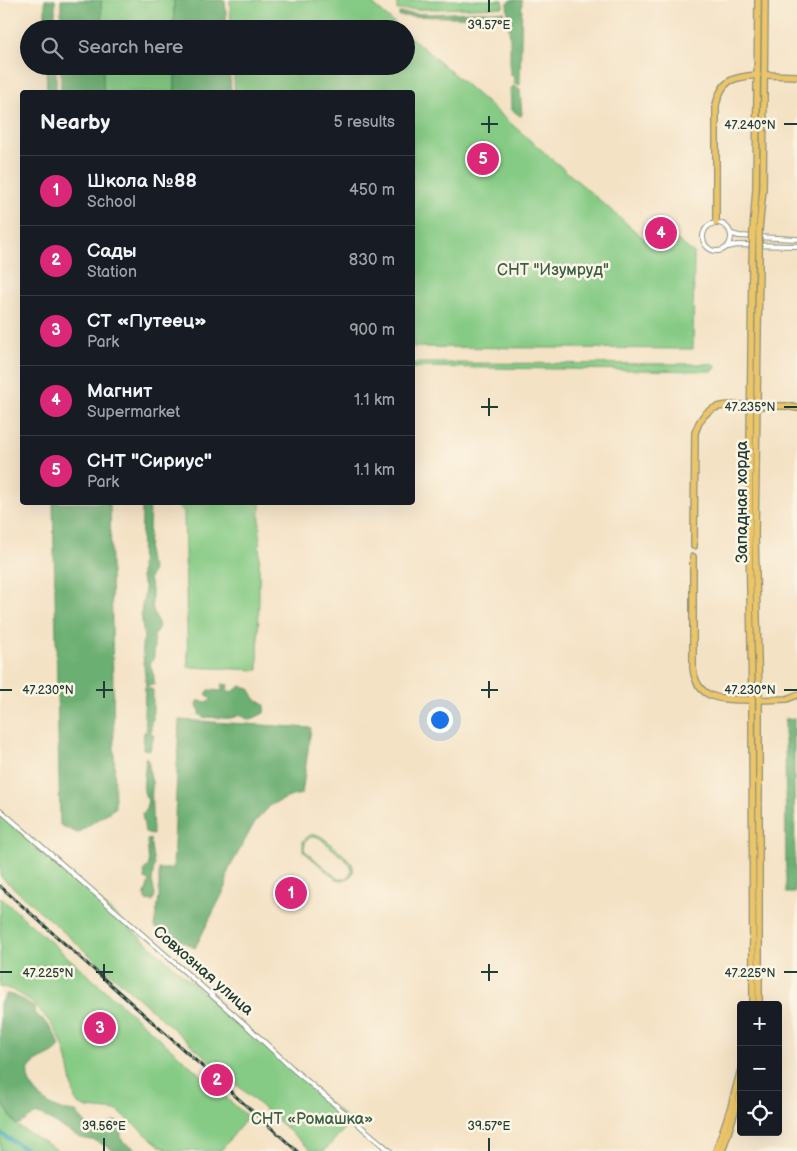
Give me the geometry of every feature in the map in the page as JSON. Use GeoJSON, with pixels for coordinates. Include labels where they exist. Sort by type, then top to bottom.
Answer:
{"type":"FeatureCollection","features":[{"type":"Feature","properties":{"kind":"highway","name":"Западная хорда"},"geometry":{"type":"LineString","coordinates":[[758,0],[752,565],[756,700],[759,1001]]}},
{"type":"Feature","properties":{"kind":"highway","name":"Западная хорда"},"geometry":{"type":"LineString","coordinates":[[756,230],[762,189],[765,0]]}},
{"type":"Feature","properties":{"kind":"highway"},"geometry":{"type":"LineString","coordinates":[[716,222],[716,105],[718,96],[725,84],[732,79],[758,75]]}},
{"type":"Feature","properties":{"kind":"highway"},"geometry":{"type":"LineString","coordinates":[[765,76],[797,76]]}},
{"type":"Feature","properties":{"kind":"highway"},"geometry":{"type":"LineString","coordinates":[[694,546],[695,433],[698,422],[708,411],[732,405],[797,408]]}},
{"type":"Feature","properties":{"kind":"highway"},"geometry":{"type":"LineString","coordinates":[[693,557],[693,668],[696,683],[710,696],[721,699],[787,699],[797,695]]}},
{"type":"Feature","properties":{"kind":"highway","name":"Западная хорда"},"geometry":{"type":"LineString","coordinates":[[753,1001],[756,700]]}},
{"type":"Feature","properties":{"kind":"highway"},"geometry":{"type":"LineString","coordinates":[[716,1151],[737,1084]]}},
{"type":"Feature","properties":{"kind":"highway"},"geometry":{"type":"LineString","coordinates":[[722,1151],[737,1105]]}},
{"type":"Feature","properties":{"kind":"street"},"geometry":{"type":"LineString","coordinates":[[728,247],[732,240],[732,234],[725,224],[716,222],[709,225],[705,230],[704,242],[708,248],[715,251],[737,245],[797,246]]}},
{"type":"Feature","properties":{"kind":"street"},"geometry":{"type":"LineString","coordinates":[[732,234],[739,236],[797,238]]}},
{"type":"Feature","properties":{"kind":"street","name":"Совхозная улица"},"geometry":{"type":"LineString","coordinates":[[0,810],[248,1027],[294,1070],[390,1151]]}},
{"type":"Feature","properties":{"kind":"green space"},"geometry":{"type":"Polygon","coordinates":[[[45,0],[55,0],[55,20],[45,20],[45,0]]]}},
{"type":"Feature","properties":{"kind":"green space"},"geometry":{"type":"Polygon","coordinates":[[[61,0],[101,0],[102,20],[61,20],[61,0]]]}},
{"type":"Feature","properties":{"kind":"green space"},"geometry":{"type":"Polygon","coordinates":[[[101,0],[174,0],[174,20],[102,20],[101,0]]]}},
{"type":"Feature","properties":{"kind":"green space"},"geometry":{"type":"Polygon","coordinates":[[[174,0],[225,0],[226,20],[174,20],[174,0]]]}},
{"type":"Feature","properties":{"kind":"green space"},"geometry":{"type":"Polygon","coordinates":[[[230,0],[368,0],[391,20],[231,20],[230,0]]]}},
{"type":"Feature","properties":{"kind":"green space"},"geometry":{"type":"Polygon","coordinates":[[[397,0],[503,0],[503,7],[397,10],[397,0]]]}},
{"type":"Feature","properties":{"kind":"green space"},"geometry":{"type":"Polygon","coordinates":[[[511,0],[522,0],[520,85],[513,83],[514,78],[510,73],[507,3],[511,0]]]}},
{"type":"Feature","properties":{"kind":"green space"},"geometry":{"type":"Polygon","coordinates":[[[504,12],[504,18],[399,16],[399,13],[504,12]]]}},
{"type":"Feature","properties":{"kind":"green space","name":"СНТ \"Изумруд\""},"geometry":{"type":"Polygon","coordinates":[[[415,41],[648,242],[659,226],[694,253],[693,349],[415,347],[415,90],[235,90],[234,75],[415,75],[415,41]]]}},
{"type":"Feature","properties":{"kind":"green space"},"geometry":{"type":"Polygon","coordinates":[[[46,75],[56,75],[56,90],[47,90],[46,75]]]}},
{"type":"Feature","properties":{"kind":"green space"},"geometry":{"type":"Polygon","coordinates":[[[61,75],[103,75],[103,90],[61,90],[61,75]]]}},
{"type":"Feature","properties":{"kind":"green space"},"geometry":{"type":"Polygon","coordinates":[[[103,75],[175,75],[175,90],[103,90],[103,75]]]}},
{"type":"Feature","properties":{"kind":"green space"},"geometry":{"type":"Polygon","coordinates":[[[175,75],[230,75],[231,90],[175,90],[175,75]]]}},
{"type":"Feature","properties":{"kind":"green space"},"geometry":{"type":"Polygon","coordinates":[[[514,86],[520,90],[522,115],[520,116],[511,109],[510,88],[514,86]]]}},
{"type":"Feature","properties":{"kind":"green space"},"geometry":{"type":"Polygon","coordinates":[[[415,363],[715,364],[716,367],[713,371],[415,368],[415,363]]]}},
{"type":"Feature","properties":{"kind":"green space"},"geometry":{"type":"Polygon","coordinates":[[[53,505],[110,505],[115,808],[77,833],[60,825],[53,505]]]}},
{"type":"Feature","properties":{"kind":"green space"},"geometry":{"type":"Polygon","coordinates":[[[142,505],[150,505],[148,558],[153,570],[149,579],[152,590],[152,607],[159,626],[154,636],[154,657],[150,664],[154,676],[154,685],[146,686],[141,612],[145,589],[141,578],[142,505]]]}},
{"type":"Feature","properties":{"kind":"green space"},"geometry":{"type":"Polygon","coordinates":[[[176,505],[260,505],[258,670],[188,667],[184,512],[176,505]]]}},
{"type":"Feature","properties":{"kind":"green space"},"geometry":{"type":"Polygon","coordinates":[[[222,684],[228,685],[227,690],[232,692],[241,686],[249,688],[255,699],[265,705],[264,713],[250,720],[240,715],[230,718],[203,718],[196,706],[198,701],[209,702],[211,699],[206,694],[209,690],[223,691],[222,684]]]}},
{"type":"Feature","properties":{"kind":"green space"},"geometry":{"type":"Polygon","coordinates":[[[145,687],[153,690],[151,732],[154,735],[150,750],[143,749],[144,732],[147,731],[144,715],[145,687]]]}},
{"type":"Feature","properties":{"kind":"green space"},"geometry":{"type":"Polygon","coordinates":[[[785,719],[794,719],[795,893],[786,893],[785,719]]]}},
{"type":"Feature","properties":{"kind":"green space"},"geometry":{"type":"Polygon","coordinates":[[[179,720],[311,728],[302,794],[271,805],[255,822],[228,871],[226,887],[195,948],[154,927],[159,898],[159,869],[173,869],[179,720]]]}},
{"type":"Feature","properties":{"kind":"green space"},"geometry":{"type":"Polygon","coordinates":[[[147,757],[153,784],[153,835],[145,832],[142,813],[145,812],[148,800],[144,791],[145,758],[147,757]]]}},
{"type":"Feature","properties":{"kind":"green space","name":"СНТ «Ромашка»"},"geometry":{"type":"Polygon","coordinates":[[[0,814],[351,1122],[324,1151],[312,1151],[0,876],[0,814]]]}},
{"type":"Feature","properties":{"kind":"green space"},"geometry":{"type":"Polygon","coordinates":[[[310,835],[317,835],[336,848],[352,864],[353,871],[350,877],[344,880],[337,880],[303,851],[303,841],[310,835]],[[315,836],[306,840],[304,850],[338,879],[347,878],[352,871],[350,864],[320,838],[315,836]]]}},
{"type":"Feature","properties":{"kind":"green space"},"geometry":{"type":"Polygon","coordinates":[[[150,839],[154,865],[152,881],[155,895],[153,901],[145,900],[149,881],[145,879],[144,870],[149,865],[147,840],[150,839]]]}},
{"type":"Feature","properties":{"kind":"green space"},"geometry":{"type":"Polygon","coordinates":[[[0,897],[248,1117],[220,1151],[169,1151],[160,1146],[118,1111],[88,1108],[78,1104],[75,1099],[65,1052],[54,1028],[29,1000],[9,989],[0,987],[0,897]]]}},
{"type":"Feature","properties":{"kind":"green space"},"geometry":{"type":"Polygon","coordinates":[[[6,994],[18,997],[32,1006],[35,1009],[34,1013],[50,1027],[60,1046],[54,1053],[34,1063],[28,1071],[30,1082],[37,1093],[53,1107],[76,1112],[90,1128],[101,1128],[115,1121],[119,1123],[122,1141],[137,1151],[115,1151],[96,1141],[81,1138],[39,1114],[17,1125],[2,1103],[0,1095],[0,1003],[6,994]]]}},
{"type":"Feature","properties":{"kind":"green space"},"geometry":{"type":"Polygon","coordinates":[[[0,1096],[2,1103],[16,1125],[59,1151],[0,1151],[0,1096]]]}},
{"type":"Feature","properties":{"kind":"waterway"},"geometry":{"type":"LineString","coordinates":[[0,1133],[29,1151]]}},
{"type":"Feature","properties":{"kind":"railway"},"geometry":{"type":"LineString","coordinates":[[0,886],[297,1151]]}},
{"type":"Feature","properties":{"kind":"place","name":"СНТ \"Сириус\""},"geometry":{"type":"Point","coordinates":[483,159]}},
{"type":"Feature","properties":{"kind":"place","name":"Магнит"},"geometry":{"type":"Point","coordinates":[661,233]}},
{"type":"Feature","properties":{"kind":"place","name":"Школа №88"},"geometry":{"type":"Point","coordinates":[291,893]}},
{"type":"Feature","properties":{"kind":"place","name":"СТ «Путеец»"},"geometry":{"type":"Point","coordinates":[100,1028]}},
{"type":"Feature","properties":{"kind":"place","name":"Сады"},"geometry":{"type":"Point","coordinates":[217,1080]}}]}
